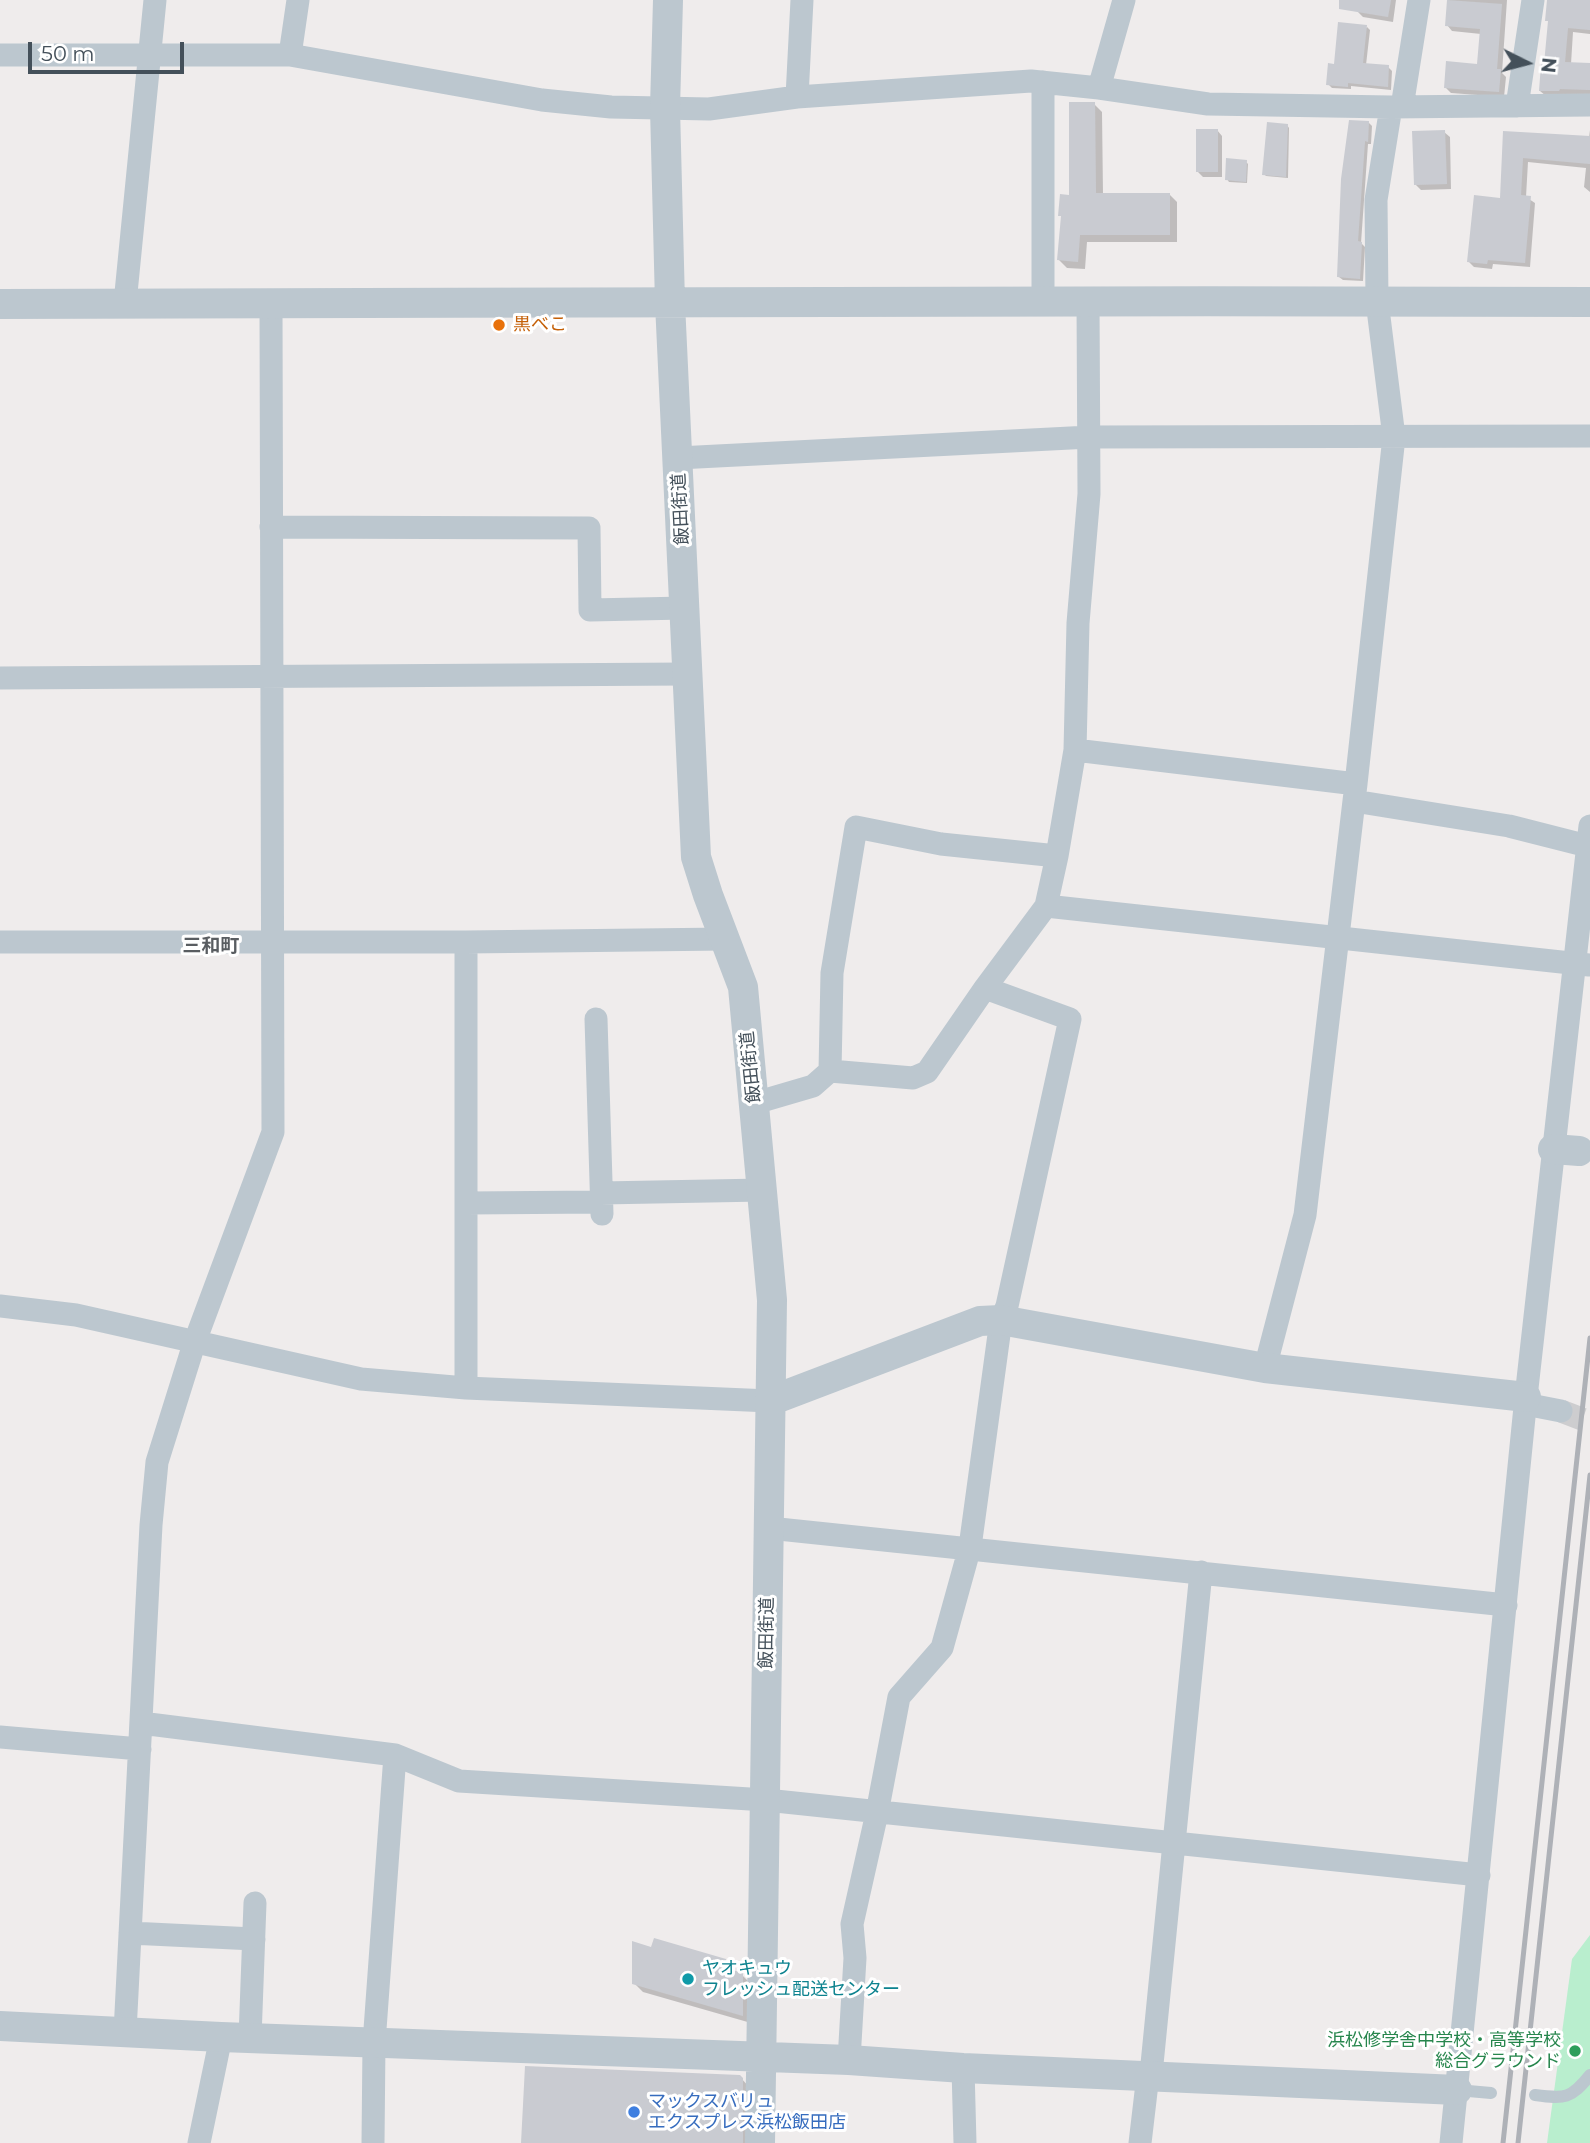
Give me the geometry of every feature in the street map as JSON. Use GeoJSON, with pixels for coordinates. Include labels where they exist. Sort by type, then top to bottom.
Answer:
{"type":"FeatureCollection","features":[{"type":"Feature","properties":{"kind":"street"},"geometry":{"type":"LineString","coordinates":[[125,303],[155,0]]}},
{"type":"Feature","properties":{"kind":"street"},"geometry":{"type":"LineString","coordinates":[[290,55],[299,0]]}},
{"type":"Feature","properties":{"kind":"street","name":"飯田街道"},"geometry":{"type":"LineString","coordinates":[[668,0],[665,108],[670,303],[696,857],[743,987],[772,1300],[760,2143]]}},
{"type":"Feature","properties":{"kind":"street"},"geometry":{"type":"LineString","coordinates":[[797,97],[802,0]]}},
{"type":"Feature","properties":{"kind":"street"},"geometry":{"type":"LineString","coordinates":[[1099,88],[1124,0]]}},
{"type":"Feature","properties":{"kind":"street"},"geometry":{"type":"LineString","coordinates":[[1265,1368],[1305,1215],[1355,792],[1394,437],[1377,301],[1376,200],[1419,0]]}},
{"type":"Feature","properties":{"kind":"street"},"geometry":{"type":"LineString","coordinates":[[1517,106],[1533,0]]}},
{"type":"Feature","properties":{"kind":"street"},"geometry":{"type":"LineString","coordinates":[[0,55],[290,55],[542,100],[611,107],[709,109],[797,97],[1031,81],[1208,104],[1396,107],[1590,105]]}},
{"type":"Feature","properties":{"kind":"street"},"geometry":{"type":"LineString","coordinates":[[1043,82],[1043,300]]}},
{"type":"Feature","properties":{"kind":"street"},"geometry":{"type":"LineString","coordinates":[[0,304],[1043,300],[1590,302]]}},
{"type":"Feature","properties":{"kind":"street"},"geometry":{"type":"LineString","coordinates":[[755,1103],[813,1086],[830,1071],[913,1078],[927,1072],[1046,906],[1075,750],[1077,623],[1089,494],[1088,300]]}},
{"type":"Feature","properties":{"kind":"street"},"geometry":{"type":"LineString","coordinates":[[125,2032],[150,1525],[156,1462],[194,1344],[273,1132],[271,304]]}},
{"type":"Feature","properties":{"kind":"street"},"geometry":{"type":"LineString","coordinates":[[678,458],[1090,437],[1590,436]]}},
{"type":"Feature","properties":{"kind":"street"},"geometry":{"type":"LineString","coordinates":[[271,527],[589,528],[590,610],[685,608]]}},
{"type":"Feature","properties":{"kind":"street"},"geometry":{"type":"LineString","coordinates":[[0,678],[688,674]]}},
{"type":"Feature","properties":{"kind":"street"},"geometry":{"type":"LineString","coordinates":[[1075,750],[1355,792],[1509,827],[1589,836],[1582,965],[1566,1150],[1526,1400],[1451,2143]]}},
{"type":"Feature","properties":{"kind":"street"},"geometry":{"type":"LineString","coordinates":[[830,1071],[832,974],[856,827],[940,844],[1057,856]]}},
{"type":"Feature","properties":{"kind":"street"},"geometry":{"type":"LineString","coordinates":[[1046,906],[1582,965]]}},
{"type":"Feature","properties":{"kind":"street"},"geometry":{"type":"LineString","coordinates":[[0,942],[726,939]]}},
{"type":"Feature","properties":{"kind":"street"},"geometry":{"type":"LineString","coordinates":[[466,942],[466,1388]]}},
{"type":"Feature","properties":{"kind":"street"},"geometry":{"type":"LineString","coordinates":[[849,2060],[855,1958],[852,1924],[899,1696],[942,1648],[970,1547],[1001,1320],[1007,1306],[1070,1019],[985,988]]}},
{"type":"Feature","properties":{"kind":"street"},"geometry":{"type":"LineString","coordinates":[[596,1019],[601,1203]]}},
{"type":"Feature","properties":{"kind":"street"},"geometry":{"type":"LineString","coordinates":[[466,1203],[601,1203],[762,1189]]}},
{"type":"Feature","properties":{"kind":"street"},"geometry":{"type":"LineString","coordinates":[[0,1306],[76,1315],[194,1344],[361,1379],[466,1388],[770,1401],[980,1321],[1001,1320],[1265,1368],[1526,1400],[1561,1411]]}},
{"type":"Feature","properties":{"kind":"street"},"geometry":{"type":"LineString","coordinates":[[769,1528],[1506,1605]]}},
{"type":"Feature","properties":{"kind":"street"},"geometry":{"type":"LineString","coordinates":[[1140,2143],[1152,2064],[1201,1572]]}},
{"type":"Feature","properties":{"kind":"street"},"geometry":{"type":"LineString","coordinates":[[141,1723],[395,1755],[459,1781],[765,1800],[1479,1875]]}},
{"type":"Feature","properties":{"kind":"street"},"geometry":{"type":"LineString","coordinates":[[0,1737],[140,1749]]}},
{"type":"Feature","properties":{"kind":"street"},"geometry":{"type":"LineString","coordinates":[[373,2143],[374,2043],[395,1755]]}},
{"type":"Feature","properties":{"kind":"street"},"geometry":{"type":"LineString","coordinates":[[199,2143],[236,2038],[254,1939],[255,1903]]}},
{"type":"Feature","properties":{"kind":"street"},"geometry":{"type":"LineString","coordinates":[[130,1933],[254,1939]]}},
{"type":"Feature","properties":{"kind":"street"},"geometry":{"type":"LineString","coordinates":[[0,2026],[236,2038],[849,2060],[963,2068],[1457,2090]]}},
{"type":"Feature","properties":{"kind":"street"},"geometry":{"type":"LineString","coordinates":[[963,2068],[965,2143]]}},
{"type":"Feature","properties":{"kind":"lane"},"geometry":{"type":"LineString","coordinates":[[1535,2095],[1563,2098],[1577,2091],[1590,2075]]}},
{"type":"Feature","properties":{"kind":"lane"},"geometry":{"type":"LineString","coordinates":[[1457,2090],[1491,2093]]}},
{"type":"Feature","properties":{"kind":"green space","name":"浜松修学舎中学校・高等学校 総合グラウンド"},"geometry":{"type":"Polygon","coordinates":[[[1590,1935],[1590,2143],[1547,2143],[1572,1959],[1590,1935]]]}},
{"type":"Feature","properties":{"kind":"building"},"geometry":{"type":"Polygon","coordinates":[[[1339,0],[1391,0],[1388,17],[1339,9],[1339,0]]]}},
{"type":"Feature","properties":{"kind":"building"},"geometry":{"type":"Polygon","coordinates":[[[1447,0],[1502,4],[1497,69],[1501,69],[1499,92],[1444,88],[1446,61],[1477,64],[1480,29],[1445,26],[1447,0]]]}},
{"type":"Feature","properties":{"kind":"building"},"geometry":{"type":"Polygon","coordinates":[[[1547,0],[1590,0],[1590,30],[1568,28],[1565,62],[1590,63],[1590,90],[1539,91],[1548,21],[1545,21],[1547,0]]]}},
{"type":"Feature","properties":{"kind":"building"},"geometry":{"type":"Polygon","coordinates":[[[1338,22],[1367,25],[1363,63],[1389,65],[1388,87],[1348,83],[1348,87],[1326,85],[1328,63],[1334,64],[1338,22]]]}},
{"type":"Feature","properties":{"kind":"building"},"geometry":{"type":"Polygon","coordinates":[[[1069,102],[1095,102],[1096,193],[1170,193],[1170,235],[1080,235],[1078,262],[1057,260],[1060,194],[1069,195],[1069,102]]]}},
{"type":"Feature","properties":{"kind":"building"},"geometry":{"type":"Polygon","coordinates":[[[1349,120],[1369,121],[1368,142],[1365,141],[1358,241],[1362,242],[1360,279],[1337,277],[1341,179],[1349,120]]]}},
{"type":"Feature","properties":{"kind":"building"},"geometry":{"type":"Polygon","coordinates":[[[1267,122],[1288,124],[1286,177],[1262,175],[1267,122]]]}},
{"type":"Feature","properties":{"kind":"building"},"geometry":{"type":"Polygon","coordinates":[[[1196,129],[1218,129],[1218,172],[1196,172],[1196,129]]]}},
{"type":"Feature","properties":{"kind":"building"},"geometry":{"type":"Polygon","coordinates":[[[1445,130],[1447,184],[1414,185],[1412,131],[1445,130]]]}},
{"type":"Feature","properties":{"kind":"building"},"geometry":{"type":"Polygon","coordinates":[[[1503,131],[1590,136],[1590,164],[1523,158],[1521,195],[1531,196],[1525,263],[1488,260],[1487,264],[1467,262],[1474,195],[1500,198],[1503,131]]]}},
{"type":"Feature","properties":{"kind":"building"},"geometry":{"type":"Polygon","coordinates":[[[1226,158],[1247,160],[1246,182],[1225,180],[1226,158]]]}},
{"type":"Feature","properties":{"kind":"building","name":"ヤオキュウ フレッシュ配送センター"},"geometry":{"type":"Polygon","coordinates":[[[654,1938],[726,1959],[726,1968],[743,1973],[743,2016],[632,1984],[632,1941],[651,1947],[654,1938]]]}},
{"type":"Feature","properties":{"kind":"building","name":"マックスバリュ エクスプレス浜松飯田店"},"geometry":{"type":"Polygon","coordinates":[[[525,2066],[740,2075],[743,2078],[743,2143],[521,2143],[525,2066]]]}},
{"type":"Feature","properties":{"kind":"tunnel"},"geometry":{"type":"LineString","coordinates":[[1561,1411],[1590,1422]]}},
{"type":"Feature","properties":{"kind":"railway"},"geometry":{"type":"LineString","coordinates":[[1503,2143],[1590,1338]]}},
{"type":"Feature","properties":{"kind":"railway"},"geometry":{"type":"LineString","coordinates":[[1518,2143],[1590,1475]]}},
{"type":"Feature","properties":{"kind":"place","name":"黒べこ"},"geometry":{"type":"Point","coordinates":[499,325]}},
{"type":"Feature","properties":{"kind":"place","name":"ヤオキュウ フレッシュ配送センター"},"geometry":{"type":"Point","coordinates":[688,1979]}},
{"type":"Feature","properties":{"kind":"place","name":"浜松修学舎中学校・高等学校 総合グラウンド"},"geometry":{"type":"Point","coordinates":[1575,2051]}},
{"type":"Feature","properties":{"kind":"place","name":"マックスバリュ エクスプレス浜松飯田店"},"geometry":{"type":"Point","coordinates":[634,2112]}},
{"type":"Feature","properties":{"kind":"district","name":"三和町"},"geometry":{"type":"Point","coordinates":[211,946]}}]}
